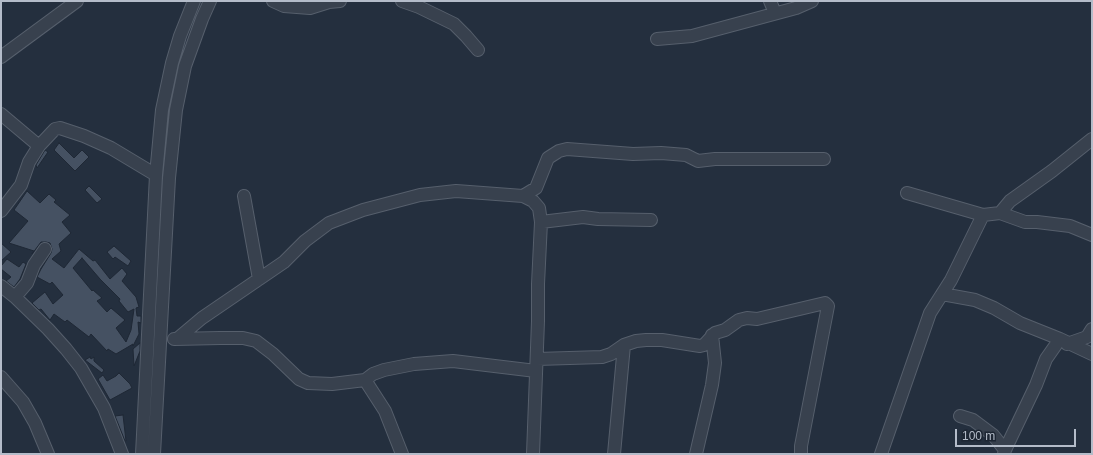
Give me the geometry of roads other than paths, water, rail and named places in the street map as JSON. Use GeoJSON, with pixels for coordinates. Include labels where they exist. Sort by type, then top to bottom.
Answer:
{"type":"FeatureCollection","features":[{"type":"Feature","properties":{"kind":"street"},"geometry":{"type":"LineString","coordinates":[[1,57],[77,1]]}},
{"type":"Feature","properties":{"kind":"street"},"geometry":{"type":"LineString","coordinates":[[142,454],[156,175],[162,110],[172,63],[180,36],[194,1]]}},
{"type":"Feature","properties":{"kind":"street"},"geometry":{"type":"LineString","coordinates":[[154,454],[169,178],[176,110],[185,66],[210,1]]}},
{"type":"Feature","properties":{"kind":"street"},"geometry":{"type":"LineString","coordinates":[[273,1],[284,6],[310,8],[329,2],[340,1]]}},
{"type":"Feature","properties":{"kind":"street"},"geometry":{"type":"LineString","coordinates":[[402,1],[419,7],[454,24],[478,50]]}},
{"type":"Feature","properties":{"kind":"street"},"geometry":{"type":"LineString","coordinates":[[770,1],[775,13]]}},
{"type":"Feature","properties":{"kind":"street"},"geometry":{"type":"LineString","coordinates":[[657,39],[692,36],[796,8],[812,1]]}},
{"type":"Feature","properties":{"kind":"street"},"geometry":{"type":"LineString","coordinates":[[162,110],[176,110]]}},
{"type":"Feature","properties":{"kind":"street"},"geometry":{"type":"LineString","coordinates":[[1,114],[39,146]]}},
{"type":"Feature","properties":{"kind":"street"},"geometry":{"type":"LineString","coordinates":[[1,211],[21,185],[29,162],[39,146],[55,129],[60,128],[84,136],[111,148],[156,175]]}},
{"type":"Feature","properties":{"kind":"street"},"geometry":{"type":"LineString","coordinates":[[1000,213],[1010,201],[1052,171],[1092,138]]}},
{"type":"Feature","properties":{"kind":"street"},"geometry":{"type":"LineString","coordinates":[[523,196],[536,188],[548,158],[559,151],[567,149],[633,154],[661,153],[686,155],[698,160],[824,159]]}},
{"type":"Feature","properties":{"kind":"street"},"geometry":{"type":"LineString","coordinates":[[177,338],[202,318],[284,262],[305,241],[329,223],[363,210],[420,195],[456,191],[523,196],[533,201],[539,208],[541,222],[533,454]]}},
{"type":"Feature","properties":{"kind":"street"},"geometry":{"type":"LineString","coordinates":[[907,193],[983,215],[1000,213],[1025,222],[1070,226],[1092,235]]}},
{"type":"Feature","properties":{"kind":"street"},"geometry":{"type":"LineString","coordinates":[[244,196],[259,279]]}},
{"type":"Feature","properties":{"kind":"street"},"geometry":{"type":"LineString","coordinates":[[881,454],[888,438],[930,313],[951,280],[983,215]]}},
{"type":"Feature","properties":{"kind":"street"},"geometry":{"type":"LineString","coordinates":[[541,222],[583,217],[598,219],[651,220]]}},
{"type":"Feature","properties":{"kind":"street"},"geometry":{"type":"LineString","coordinates":[[15,297],[27,284],[34,265],[45,250]]}},
{"type":"Feature","properties":{"kind":"street"},"geometry":{"type":"LineString","coordinates":[[1,286],[15,297],[66,349],[80,368],[104,408],[122,454]]}},
{"type":"Feature","properties":{"kind":"street"},"geometry":{"type":"LineString","coordinates":[[942,294],[975,300],[994,308],[1020,323],[1064,341],[1091,353],[1090,333],[1064,341],[1046,359],[1036,385],[1005,452]]}},
{"type":"Feature","properties":{"kind":"street"},"geometry":{"type":"LineString","coordinates":[[159,344],[177,338],[243,338],[256,342],[273,354],[296,376],[308,383],[332,384],[365,380],[372,374],[384,370],[414,364],[453,361],[537,365],[602,357],[611,354],[624,345],[636,341],[662,340],[700,346],[704,345],[712,335],[725,330],[739,320],[747,318],[757,319],[822,303],[827,304],[828,306],[801,446],[801,454]]}},
{"type":"Feature","properties":{"kind":"street"},"geometry":{"type":"LineString","coordinates":[[696,454],[712,385],[715,363],[712,335]]}},
{"type":"Feature","properties":{"kind":"street"},"geometry":{"type":"LineString","coordinates":[[614,454],[624,345]]}},
{"type":"Feature","properties":{"kind":"street"},"geometry":{"type":"LineString","coordinates":[[1,377],[23,402],[35,423],[48,454]]}},
{"type":"Feature","properties":{"kind":"street"},"geometry":{"type":"LineString","coordinates":[[365,380],[385,411],[402,454]]}},
{"type":"Feature","properties":{"kind":"street"},"geometry":{"type":"LineString","coordinates":[[960,416],[973,420],[983,427],[1000,442],[1005,452]]}}]}
